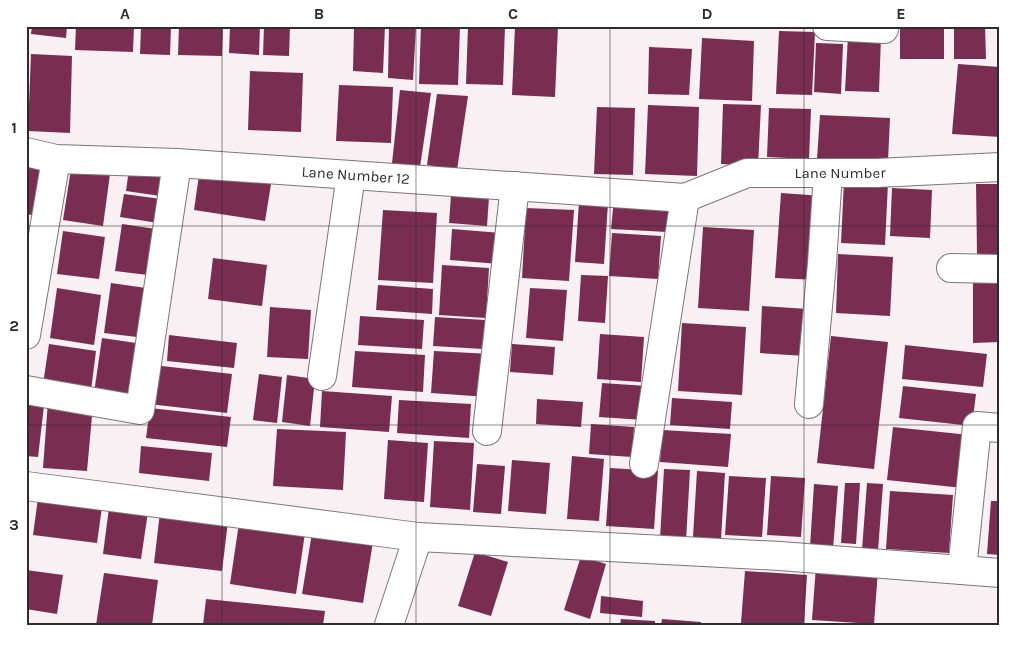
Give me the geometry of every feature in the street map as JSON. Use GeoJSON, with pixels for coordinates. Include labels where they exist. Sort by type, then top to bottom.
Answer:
{"type":"FeatureCollection","features":[{"type":"Feature","properties":{"kind":"street"},"geometry":{"type":"LineString","coordinates":[[827,26],[884,29],[884,26]]}},
{"type":"Feature","properties":{"kind":"street","name":"Lane Number 12"},"geometry":{"type":"LineString","coordinates":[[26,152],[56,159],[177,163],[685,198]]}},
{"type":"Feature","properties":{"kind":"street"},"geometry":{"type":"LineString","coordinates":[[26,335],[56,159]]}},
{"type":"Feature","properties":{"kind":"street"},"geometry":{"type":"LineString","coordinates":[[26,390],[140,410],[177,163]]}},
{"type":"Feature","properties":{"kind":"street","name":"Lane Number"},"geometry":{"type":"LineString","coordinates":[[685,198],[747,173],[876,173],[1000,167]]}},
{"type":"Feature","properties":{"kind":"street"},"geometry":{"type":"LineString","coordinates":[[809,404],[828,173]]}},
{"type":"Feature","properties":{"kind":"street"},"geometry":{"type":"LineString","coordinates":[[322,376],[351,175]]}},
{"type":"Feature","properties":{"kind":"street"},"geometry":{"type":"LineString","coordinates":[[487,431],[515,186]]}},
{"type":"Feature","properties":{"kind":"street"},"geometry":{"type":"LineString","coordinates":[[644,464],[685,198]]}},
{"type":"Feature","properties":{"kind":"street"},"geometry":{"type":"LineString","coordinates":[[951,268],[1000,269]]}},
{"type":"Feature","properties":{"kind":"street"},"geometry":{"type":"LineString","coordinates":[[962,570],[977,426],[1000,428]]}},
{"type":"Feature","properties":{"kind":"street"},"geometry":{"type":"LineString","coordinates":[[26,486],[418,537],[780,556],[1000,573]]}},
{"type":"Feature","properties":{"kind":"street"},"geometry":{"type":"LineString","coordinates":[[389,625],[418,537]]}},
{"type":"Feature","properties":{"kind":"building"},"geometry":{"type":"Polygon","coordinates":[[[32,26],[67,26],[66,38],[31,34],[32,26]]]}},
{"type":"Feature","properties":{"kind":"building"},"geometry":{"type":"Polygon","coordinates":[[[76,26],[134,26],[133,52],[75,50],[76,26]]]}},
{"type":"Feature","properties":{"kind":"building"},"geometry":{"type":"Polygon","coordinates":[[[141,26],[171,26],[170,55],[140,54],[141,26]]]}},
{"type":"Feature","properties":{"kind":"building"},"geometry":{"type":"Polygon","coordinates":[[[179,26],[223,26],[222,56],[178,55],[179,26]]]}},
{"type":"Feature","properties":{"kind":"building"},"geometry":{"type":"Polygon","coordinates":[[[230,26],[260,26],[259,55],[229,53],[230,26]]]}},
{"type":"Feature","properties":{"kind":"building"},"geometry":{"type":"Polygon","coordinates":[[[264,26],[290,26],[289,56],[263,55],[264,26]]]}},
{"type":"Feature","properties":{"kind":"building"},"geometry":{"type":"Polygon","coordinates":[[[354,26],[385,26],[383,73],[353,71],[354,26]]]}},
{"type":"Feature","properties":{"kind":"building"},"geometry":{"type":"Polygon","coordinates":[[[389,26],[416,26],[413,80],[388,78],[389,26]]]}},
{"type":"Feature","properties":{"kind":"building"},"geometry":{"type":"Polygon","coordinates":[[[421,26],[460,26],[458,85],[419,84],[421,26]]]}},
{"type":"Feature","properties":{"kind":"building"},"geometry":{"type":"Polygon","coordinates":[[[468,26],[505,26],[503,85],[466,84],[468,26]]]}},
{"type":"Feature","properties":{"kind":"building"},"geometry":{"type":"Polygon","coordinates":[[[515,26],[558,26],[555,97],[512,95],[515,26]]]}},
{"type":"Feature","properties":{"kind":"building"},"geometry":{"type":"Polygon","coordinates":[[[900,26],[944,26],[944,59],[900,59],[900,26]]]}},
{"type":"Feature","properties":{"kind":"building"},"geometry":{"type":"Polygon","coordinates":[[[954,26],[985,26],[986,59],[954,59],[954,26]]]}},
{"type":"Feature","properties":{"kind":"building"},"geometry":{"type":"Polygon","coordinates":[[[779,31],[815,32],[812,95],[776,94],[779,31]]]}},
{"type":"Feature","properties":{"kind":"building"},"geometry":{"type":"Polygon","coordinates":[[[848,36],[881,37],[879,92],[845,91],[848,36]]]}},
{"type":"Feature","properties":{"kind":"building"},"geometry":{"type":"Polygon","coordinates":[[[702,38],[754,41],[752,101],[699,99],[702,38]]]}},
{"type":"Feature","properties":{"kind":"building"},"geometry":{"type":"Polygon","coordinates":[[[816,43],[843,44],[841,94],[814,92],[816,43]]]}},
{"type":"Feature","properties":{"kind":"building"},"geometry":{"type":"Polygon","coordinates":[[[649,47],[692,49],[689,95],[648,94],[649,47]]]}},
{"type":"Feature","properties":{"kind":"building"},"geometry":{"type":"Polygon","coordinates":[[[31,54],[72,56],[70,133],[28,131],[31,54]]]}},
{"type":"Feature","properties":{"kind":"building"},"geometry":{"type":"Polygon","coordinates":[[[958,64],[1000,67],[1000,137],[952,134],[958,64]]]}},
{"type":"Feature","properties":{"kind":"building"},"geometry":{"type":"Polygon","coordinates":[[[250,71],[303,73],[301,132],[248,130],[250,71]]]}},
{"type":"Feature","properties":{"kind":"building"},"geometry":{"type":"Polygon","coordinates":[[[339,85],[393,87],[391,143],[336,141],[339,85]]]}},
{"type":"Feature","properties":{"kind":"building"},"geometry":{"type":"Polygon","coordinates":[[[400,90],[431,93],[420,167],[392,163],[400,90]]]}},
{"type":"Feature","properties":{"kind":"building"},"geometry":{"type":"Polygon","coordinates":[[[437,94],[468,96],[457,170],[427,165],[437,94]]]}},
{"type":"Feature","properties":{"kind":"building"},"geometry":{"type":"Polygon","coordinates":[[[723,104],[761,105],[758,166],[721,164],[723,104]]]}},
{"type":"Feature","properties":{"kind":"building"},"geometry":{"type":"Polygon","coordinates":[[[648,105],[699,107],[697,176],[645,174],[648,105]]]}},
{"type":"Feature","properties":{"kind":"building"},"geometry":{"type":"Polygon","coordinates":[[[597,107],[635,108],[633,175],[594,174],[597,107]]]}},
{"type":"Feature","properties":{"kind":"building"},"geometry":{"type":"Polygon","coordinates":[[[769,108],[811,109],[809,159],[767,157],[769,108]]]}},
{"type":"Feature","properties":{"kind":"building"},"geometry":{"type":"Polygon","coordinates":[[[820,115],[890,118],[888,161],[817,159],[820,115]]]}},
{"type":"Feature","properties":{"kind":"building"},"geometry":{"type":"Polygon","coordinates":[[[26,159],[48,163],[37,216],[26,214],[26,159]]]}},
{"type":"Feature","properties":{"kind":"building"},"geometry":{"type":"Polygon","coordinates":[[[200,168],[272,178],[265,221],[194,210],[200,168]]]}},
{"type":"Feature","properties":{"kind":"building"},"geometry":{"type":"Polygon","coordinates":[[[71,169],[110,174],[103,226],[63,220],[71,169]]]}},
{"type":"Feature","properties":{"kind":"building"},"geometry":{"type":"Polygon","coordinates":[[[129,169],[163,174],[160,196],[126,191],[129,169]]]}},
{"type":"Feature","properties":{"kind":"building"},"geometry":{"type":"Polygon","coordinates":[[[844,181],[888,183],[885,245],[841,243],[844,181]]]}},
{"type":"Feature","properties":{"kind":"building"},"geometry":{"type":"Polygon","coordinates":[[[976,184],[1000,184],[1000,254],[977,254],[976,184]]]}},
{"type":"Feature","properties":{"kind":"building"},"geometry":{"type":"Polygon","coordinates":[[[892,188],[932,190],[930,238],[890,236],[892,188]]]}},
{"type":"Feature","properties":{"kind":"building"},"geometry":{"type":"Polygon","coordinates":[[[781,193],[823,196],[817,280],[775,278],[781,193]]]}},
{"type":"Feature","properties":{"kind":"building"},"geometry":{"type":"Polygon","coordinates":[[[124,194],[161,199],[158,223],[120,217],[124,194]]]}},
{"type":"Feature","properties":{"kind":"building"},"geometry":{"type":"Polygon","coordinates":[[[451,195],[489,197],[487,226],[449,223],[451,195]]]}},
{"type":"Feature","properties":{"kind":"building"},"geometry":{"type":"Polygon","coordinates":[[[614,199],[669,202],[667,232],[611,229],[614,199]]]}},
{"type":"Feature","properties":{"kind":"building"},"geometry":{"type":"Polygon","coordinates":[[[579,202],[608,203],[604,264],[575,262],[579,202]]]}},
{"type":"Feature","properties":{"kind":"building"},"geometry":{"type":"Polygon","coordinates":[[[526,208],[574,210],[569,281],[522,278],[526,208]]]}},
{"type":"Feature","properties":{"kind":"building"},"geometry":{"type":"Polygon","coordinates":[[[383,210],[437,213],[433,283],[378,280],[383,210]]]}},
{"type":"Feature","properties":{"kind":"building"},"geometry":{"type":"Polygon","coordinates":[[[122,224],[163,230],[156,276],[115,271],[122,224]]]}},
{"type":"Feature","properties":{"kind":"building"},"geometry":{"type":"Polygon","coordinates":[[[703,227],[754,230],[749,311],[698,308],[703,227]]]}},
{"type":"Feature","properties":{"kind":"building"},"geometry":{"type":"Polygon","coordinates":[[[452,229],[501,233],[499,264],[450,260],[452,229]]]}},
{"type":"Feature","properties":{"kind":"building"},"geometry":{"type":"Polygon","coordinates":[[[63,231],[105,237],[99,279],[57,274],[63,231]]]}},
{"type":"Feature","properties":{"kind":"building"},"geometry":{"type":"Polygon","coordinates":[[[612,233],[661,236],[658,279],[609,276],[612,233]]]}},
{"type":"Feature","properties":{"kind":"building"},"geometry":{"type":"Polygon","coordinates":[[[838,254],[893,257],[890,316],[836,313],[838,254]]]}},
{"type":"Feature","properties":{"kind":"building"},"geometry":{"type":"Polygon","coordinates":[[[213,258],[267,265],[262,306],[208,299],[213,258]]]}},
{"type":"Feature","properties":{"kind":"building"},"geometry":{"type":"Polygon","coordinates":[[[442,265],[489,268],[486,318],[439,315],[442,265]]]}},
{"type":"Feature","properties":{"kind":"building"},"geometry":{"type":"Polygon","coordinates":[[[581,275],[608,276],[605,323],[578,321],[581,275]]]}},
{"type":"Feature","properties":{"kind":"building"},"geometry":{"type":"Polygon","coordinates":[[[973,276],[1000,276],[1000,342],[973,343],[973,276]]]}},
{"type":"Feature","properties":{"kind":"building"},"geometry":{"type":"Polygon","coordinates":[[[111,283],[153,289],[145,338],[104,333],[111,283]]]}},
{"type":"Feature","properties":{"kind":"building"},"geometry":{"type":"Polygon","coordinates":[[[378,285],[433,289],[432,314],[376,310],[378,285]]]}},
{"type":"Feature","properties":{"kind":"building"},"geometry":{"type":"Polygon","coordinates":[[[57,288],[101,295],[94,345],[50,338],[57,288]]]}},
{"type":"Feature","properties":{"kind":"building"},"geometry":{"type":"Polygon","coordinates":[[[530,288],[567,290],[563,341],[526,338],[530,288]]]}},
{"type":"Feature","properties":{"kind":"building"},"geometry":{"type":"Polygon","coordinates":[[[762,306],[808,309],[805,356],[760,353],[762,306]]]}},
{"type":"Feature","properties":{"kind":"building"},"geometry":{"type":"Polygon","coordinates":[[[270,307],[311,310],[308,359],[267,357],[270,307]]]}},
{"type":"Feature","properties":{"kind":"building"},"geometry":{"type":"Polygon","coordinates":[[[360,316],[424,320],[422,349],[358,345],[360,316]]]}},
{"type":"Feature","properties":{"kind":"building"},"geometry":{"type":"Polygon","coordinates":[[[435,317],[485,320],[483,349],[433,346],[435,317]]]}},
{"type":"Feature","properties":{"kind":"building"},"geometry":{"type":"Polygon","coordinates":[[[682,323],[746,327],[742,395],[678,391],[682,323]]]}},
{"type":"Feature","properties":{"kind":"building"},"geometry":{"type":"Polygon","coordinates":[[[600,334],[644,337],[641,382],[597,379],[600,334]]]}},
{"type":"Feature","properties":{"kind":"building"},"geometry":{"type":"Polygon","coordinates":[[[169,335],[237,343],[234,368],[167,361],[169,335]]]}},
{"type":"Feature","properties":{"kind":"building"},"geometry":{"type":"Polygon","coordinates":[[[831,336],[888,342],[874,469],[817,463],[831,336]]]}},
{"type":"Feature","properties":{"kind":"building"},"geometry":{"type":"Polygon","coordinates":[[[102,338],[143,344],[135,399],[94,393],[102,338]]]}},
{"type":"Feature","properties":{"kind":"building"},"geometry":{"type":"Polygon","coordinates":[[[49,344],[96,351],[90,398],[42,391],[49,344]]]}},
{"type":"Feature","properties":{"kind":"building"},"geometry":{"type":"Polygon","coordinates":[[[512,344],[555,347],[553,375],[510,372],[512,344]]]}},
{"type":"Feature","properties":{"kind":"building"},"geometry":{"type":"Polygon","coordinates":[[[905,345],[987,354],[983,387],[902,379],[905,345]]]}},
{"type":"Feature","properties":{"kind":"building"},"geometry":{"type":"Polygon","coordinates":[[[355,351],[425,355],[423,392],[352,387],[355,351]]]}},
{"type":"Feature","properties":{"kind":"building"},"geometry":{"type":"Polygon","coordinates":[[[434,351],[491,354],[488,397],[431,393],[434,351]]]}},
{"type":"Feature","properties":{"kind":"building"},"geometry":{"type":"Polygon","coordinates":[[[153,365],[232,374],[227,413],[149,404],[153,365]]]}},
{"type":"Feature","properties":{"kind":"building"},"geometry":{"type":"Polygon","coordinates":[[[259,374],[282,377],[277,423],[253,420],[259,374]]]}},
{"type":"Feature","properties":{"kind":"building"},"geometry":{"type":"Polygon","coordinates":[[[287,375],[315,379],[310,426],[282,422],[287,375]]]}},
{"type":"Feature","properties":{"kind":"building"},"geometry":{"type":"Polygon","coordinates":[[[602,383],[647,386],[644,420],[599,417],[602,383]]]}},
{"type":"Feature","properties":{"kind":"building"},"geometry":{"type":"Polygon","coordinates":[[[903,386],[976,394],[972,426],[899,418],[903,386]]]}},
{"type":"Feature","properties":{"kind":"building"},"geometry":{"type":"Polygon","coordinates":[[[322,391],[392,396],[389,432],[320,427],[322,391]]]}},
{"type":"Feature","properties":{"kind":"building"},"geometry":{"type":"Polygon","coordinates":[[[26,395],[45,397],[38,457],[26,456],[26,395]]]}},
{"type":"Feature","properties":{"kind":"building"},"geometry":{"type":"Polygon","coordinates":[[[672,398],[732,402],[730,429],[670,425],[672,398]]]}},
{"type":"Feature","properties":{"kind":"building"},"geometry":{"type":"Polygon","coordinates":[[[537,399],[583,402],[581,427],[536,424],[537,399]]]}},
{"type":"Feature","properties":{"kind":"building"},"geometry":{"type":"Polygon","coordinates":[[[399,400],[471,404],[469,438],[397,433],[399,400]]]}},
{"type":"Feature","properties":{"kind":"building"},"geometry":{"type":"Polygon","coordinates":[[[48,401],[93,405],[87,471],[43,468],[48,401]]]}},
{"type":"Feature","properties":{"kind":"building"},"geometry":{"type":"Polygon","coordinates":[[[150,408],[231,417],[227,447],[146,438],[150,408]]]}},
{"type":"Feature","properties":{"kind":"building"},"geometry":{"type":"Polygon","coordinates":[[[591,424],[634,427],[632,457],[589,454],[591,424]]]}},
{"type":"Feature","properties":{"kind":"building"},"geometry":{"type":"Polygon","coordinates":[[[893,427],[969,435],[963,488],[887,480],[893,427]]]}},
{"type":"Feature","properties":{"kind":"building"},"geometry":{"type":"Polygon","coordinates":[[[277,429],[346,432],[343,490],[273,486],[277,429]]]}},
{"type":"Feature","properties":{"kind":"building"},"geometry":{"type":"Polygon","coordinates":[[[662,430],[731,434],[728,467],[660,462],[662,430]]]}},
{"type":"Feature","properties":{"kind":"building"},"geometry":{"type":"Polygon","coordinates":[[[388,440],[428,443],[424,502],[384,499],[388,440]]]}},
{"type":"Feature","properties":{"kind":"building"},"geometry":{"type":"Polygon","coordinates":[[[434,441],[474,443],[470,510],[430,507],[434,441]]]}},
{"type":"Feature","properties":{"kind":"building"},"geometry":{"type":"Polygon","coordinates":[[[141,446],[212,453],[209,481],[139,473],[141,446]]]}},
{"type":"Feature","properties":{"kind":"building"},"geometry":{"type":"Polygon","coordinates":[[[572,456],[604,459],[599,521],[567,519],[572,456]]]}},
{"type":"Feature","properties":{"kind":"building"},"geometry":{"type":"Polygon","coordinates":[[[512,460],[550,463],[546,514],[508,511],[512,460]]]}},
{"type":"Feature","properties":{"kind":"building"},"geometry":{"type":"Polygon","coordinates":[[[477,464],[505,466],[501,514],[473,512],[477,464]]]}},
{"type":"Feature","properties":{"kind":"building"},"geometry":{"type":"Polygon","coordinates":[[[610,468],[658,471],[654,529],[606,526],[610,468]]]}},
{"type":"Feature","properties":{"kind":"building"},"geometry":{"type":"Polygon","coordinates":[[[664,469],[690,470],[686,541],[660,539],[664,469]]]}},
{"type":"Feature","properties":{"kind":"building"},"geometry":{"type":"Polygon","coordinates":[[[697,471],[725,473],[721,539],[693,537],[697,471]]]}},
{"type":"Feature","properties":{"kind":"building"},"geometry":{"type":"Polygon","coordinates":[[[729,476],[766,478],[762,537],[725,535],[729,476]]]}},
{"type":"Feature","properties":{"kind":"building"},"geometry":{"type":"Polygon","coordinates":[[[771,476],[805,478],[801,537],[767,535],[771,476]]]}},
{"type":"Feature","properties":{"kind":"building"},"geometry":{"type":"Polygon","coordinates":[[[845,483],[860,483],[856,544],[841,543],[845,483]]]}},
{"type":"Feature","properties":{"kind":"building"},"geometry":{"type":"Polygon","coordinates":[[[867,483],[883,484],[878,551],[862,550],[867,483]]]}},
{"type":"Feature","properties":{"kind":"building"},"geometry":{"type":"Polygon","coordinates":[[[814,484],[838,486],[833,549],[810,547],[814,484]]]}},
{"type":"Feature","properties":{"kind":"building"},"geometry":{"type":"Polygon","coordinates":[[[890,491],[953,495],[949,553],[886,549],[890,491]]]}},
{"type":"Feature","properties":{"kind":"building"},"geometry":{"type":"Polygon","coordinates":[[[38,498],[102,507],[97,543],[33,535],[38,498]]]}},
{"type":"Feature","properties":{"kind":"building"},"geometry":{"type":"Polygon","coordinates":[[[110,500],[149,505],[141,559],[103,554],[110,500]]]}},
{"type":"Feature","properties":{"kind":"building"},"geometry":{"type":"Polygon","coordinates":[[[991,501],[1000,501],[1000,555],[987,554],[991,501]]]}},
{"type":"Feature","properties":{"kind":"building"},"geometry":{"type":"Polygon","coordinates":[[[161,504],[229,513],[222,571],[154,563],[161,504]]]}},
{"type":"Feature","properties":{"kind":"building"},"geometry":{"type":"Polygon","coordinates":[[[239,523],[305,533],[296,594],[230,584],[239,523]]]}},
{"type":"Feature","properties":{"kind":"building"},"geometry":{"type":"Polygon","coordinates":[[[312,533],[373,542],[363,603],[302,594],[312,533]]]}},
{"type":"Feature","properties":{"kind":"building"},"geometry":{"type":"Polygon","coordinates":[[[475,552],[508,562],[491,616],[458,606],[475,552]]]}},
{"type":"Feature","properties":{"kind":"building"},"geometry":{"type":"Polygon","coordinates":[[[581,556],[606,564],[590,619],[564,610],[581,556]]]}},
{"type":"Feature","properties":{"kind":"building"},"geometry":{"type":"Polygon","coordinates":[[[816,566],[878,570],[874,624],[812,620],[816,566]]]}},
{"type":"Feature","properties":{"kind":"building"},"geometry":{"type":"Polygon","coordinates":[[[26,570],[63,575],[57,614],[26,609],[26,570]]]}},
{"type":"Feature","properties":{"kind":"building"},"geometry":{"type":"Polygon","coordinates":[[[745,571],[807,575],[804,625],[741,623],[745,571]]]}},
{"type":"Feature","properties":{"kind":"building"},"geometry":{"type":"Polygon","coordinates":[[[104,573],[158,580],[152,625],[96,625],[104,573]]]}},
{"type":"Feature","properties":{"kind":"building"},"geometry":{"type":"Polygon","coordinates":[[[601,596],[643,601],[642,617],[600,613],[601,596]]]}},
{"type":"Feature","properties":{"kind":"building"},"geometry":{"type":"Polygon","coordinates":[[[206,599],[325,611],[323,625],[203,625],[206,599]]]}},
{"type":"Feature","properties":{"kind":"building"},"geometry":{"type":"Polygon","coordinates":[[[621,619],[655,621],[655,625],[620,625],[621,619]]]}},
{"type":"Feature","properties":{"kind":"building"},"geometry":{"type":"Polygon","coordinates":[[[662,619],[701,622],[701,625],[661,625],[662,619]]]}}]}
